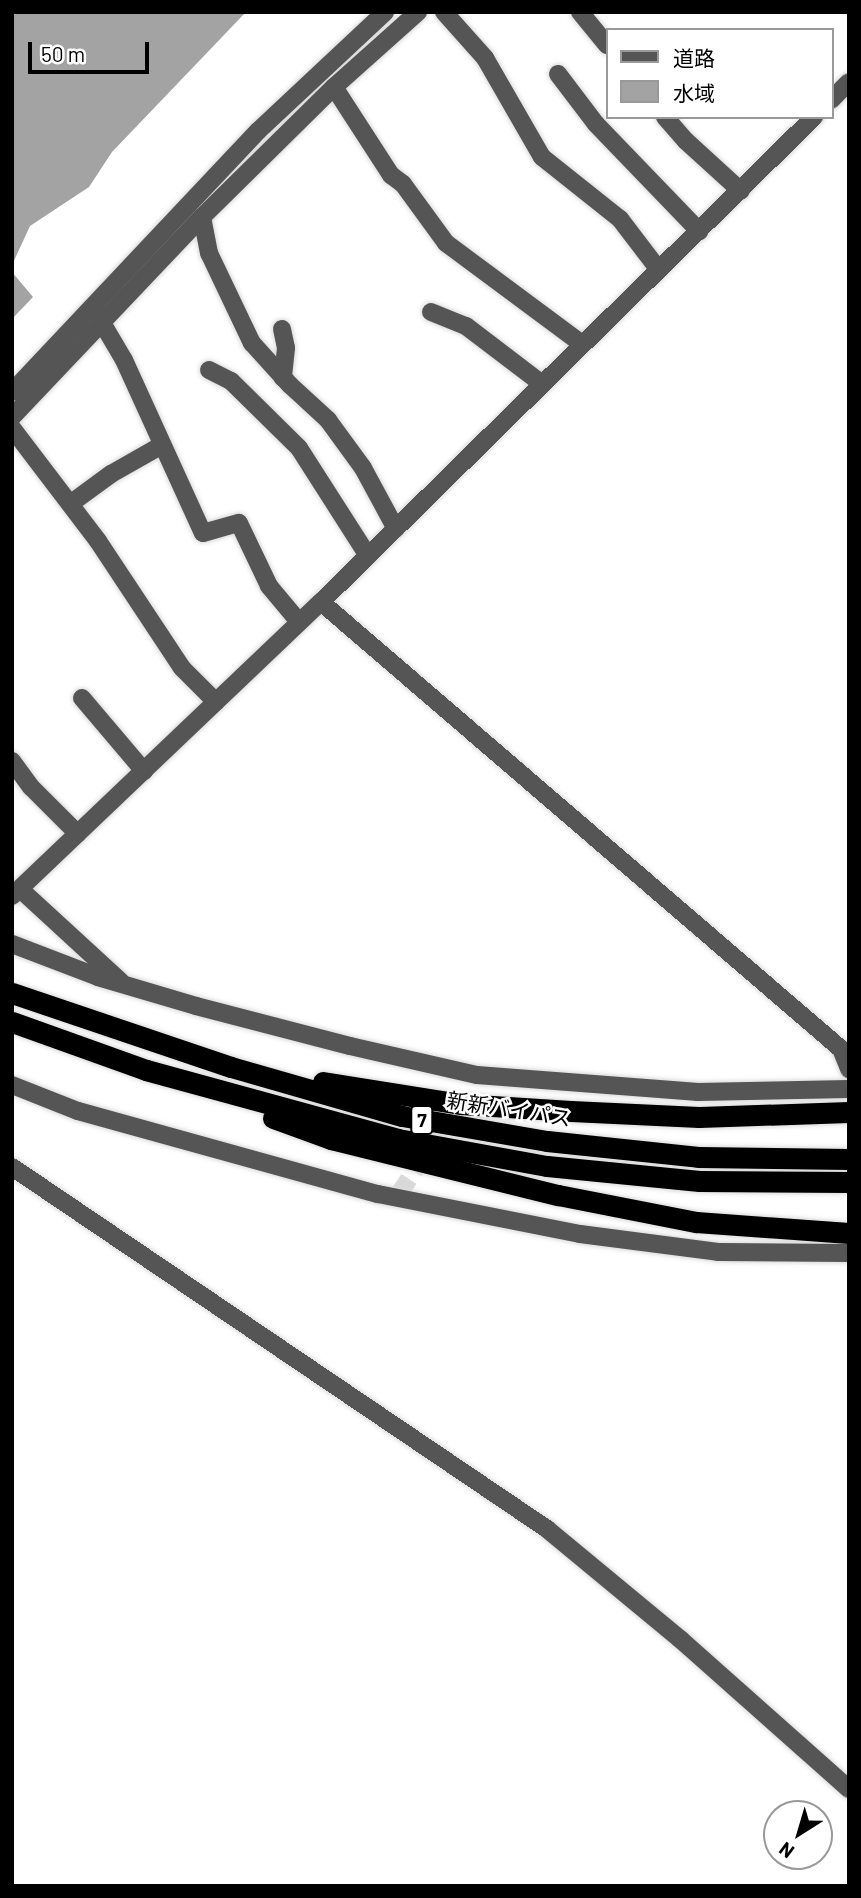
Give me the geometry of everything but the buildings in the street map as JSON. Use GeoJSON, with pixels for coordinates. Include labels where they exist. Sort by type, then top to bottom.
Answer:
{"type":"FeatureCollection","features":[{"type":"Feature","properties":{"kind":"highway","name":"新新バイパス"},"geometry":{"type":"LineString","coordinates":[[12,993],[231,1068],[402,1116],[547,1141],[698,1157],[849,1159]]}},
{"type":"Feature","properties":{"kind":"highway","name":"7"},"geometry":{"type":"LineString","coordinates":[[12,1022],[146,1070],[398,1139],[547,1166],[699,1181],[849,1182]]}},
{"type":"Feature","properties":{"kind":"highway"},"geometry":{"type":"LineString","coordinates":[[231,1068],[461,1104],[698,1117],[849,1112]]}},
{"type":"Feature","properties":{"kind":"highway"},"geometry":{"type":"LineString","coordinates":[[146,1070],[331,1139],[440,1168],[696,1222],[804,1231],[848,1243]]}},
{"type":"Feature","properties":{"kind":"street"},"geometry":{"type":"LineString","coordinates":[[12,393],[258,131],[385,12]]}},
{"type":"Feature","properties":{"kind":"street"},"geometry":{"type":"LineString","coordinates":[[12,416],[202,217],[334,88],[418,12]]}},
{"type":"Feature","properties":{"kind":"street"},"geometry":{"type":"LineString","coordinates":[[444,12],[485,58],[542,157],[620,219],[659,270]]}},
{"type":"Feature","properties":{"kind":"street"},"geometry":{"type":"LineString","coordinates":[[580,12],[606,44]]}},
{"type":"Feature","properties":{"kind":"street"},"geometry":{"type":"LineString","coordinates":[[558,74],[596,124],[657,184],[699,231]]}},
{"type":"Feature","properties":{"kind":"street"},"geometry":{"type":"LineString","coordinates":[[833,98],[849,82]]}},
{"type":"Feature","properties":{"kind":"street"},"geometry":{"type":"LineString","coordinates":[[334,88],[391,175],[403,184],[446,243],[582,344]]}},
{"type":"Feature","properties":{"kind":"street"},"geometry":{"type":"LineString","coordinates":[[667,119],[686,141],[741,191]]}},
{"type":"Feature","properties":{"kind":"street"},"geometry":{"type":"LineString","coordinates":[[124,984],[15,893],[321,602],[812,119]]}},
{"type":"Feature","properties":{"kind":"street"},"geometry":{"type":"LineString","coordinates":[[202,217],[209,253],[222,286],[252,343],[283,378],[328,419],[363,468],[396,529]]}},
{"type":"Feature","properties":{"kind":"street"},"geometry":{"type":"LineString","coordinates":[[431,312],[466,326],[542,384]]}},
{"type":"Feature","properties":{"kind":"street"},"geometry":{"type":"LineString","coordinates":[[101,321],[124,360],[203,533],[239,523],[269,586],[299,622]]}},
{"type":"Feature","properties":{"kind":"street"},"geometry":{"type":"LineString","coordinates":[[282,329],[286,348],[283,378]]}},
{"type":"Feature","properties":{"kind":"street"},"geometry":{"type":"LineString","coordinates":[[209,370],[231,381],[299,448],[368,556]]}},
{"type":"Feature","properties":{"kind":"street"},"geometry":{"type":"LineString","coordinates":[[12,428],[110,558],[182,668],[216,702]]}},
{"type":"Feature","properties":{"kind":"street"},"geometry":{"type":"LineString","coordinates":[[70,504],[111,474],[162,445]]}},
{"type":"Feature","properties":{"kind":"street"},"geometry":{"type":"LineString","coordinates":[[321,602],[841,1049],[849,1069]]}},
{"type":"Feature","properties":{"kind":"street"},"geometry":{"type":"LineString","coordinates":[[82,698],[144,771]]}},
{"type":"Feature","properties":{"kind":"street"},"geometry":{"type":"LineString","coordinates":[[12,761],[31,787],[78,834]]}},
{"type":"Feature","properties":{"kind":"street"},"geometry":{"type":"LineString","coordinates":[[12,944],[124,984],[473,1082],[698,1092],[849,1089]]}},
{"type":"Feature","properties":{"kind":"street"},"geometry":{"type":"LineString","coordinates":[[12,1085],[78,1111],[378,1194],[580,1234],[718,1252],[848,1243]]}},
{"type":"Feature","properties":{"kind":"street"},"geometry":{"type":"LineString","coordinates":[[12,1167],[547,1529],[680,1639],[849,1789]]}},
{"type":"Feature","properties":{"kind":"street"},"geometry":{"type":"LineString","coordinates":[[378,1194],[399,1194]]}},
{"type":"Feature","properties":{"kind":"water"},"geometry":{"type":"Polygon","coordinates":[[[12,12],[246,12],[112,152],[89,187],[30,226],[12,265],[12,12]]]}},
{"type":"Feature","properties":{"kind":"water"},"geometry":{"type":"Polygon","coordinates":[[[12,272],[33,297],[12,319],[12,272]]]}},
{"type":"Feature","properties":{"kind":"tunnel"},"geometry":{"type":"LineString","coordinates":[[399,1194],[428,1150]]}}]}
